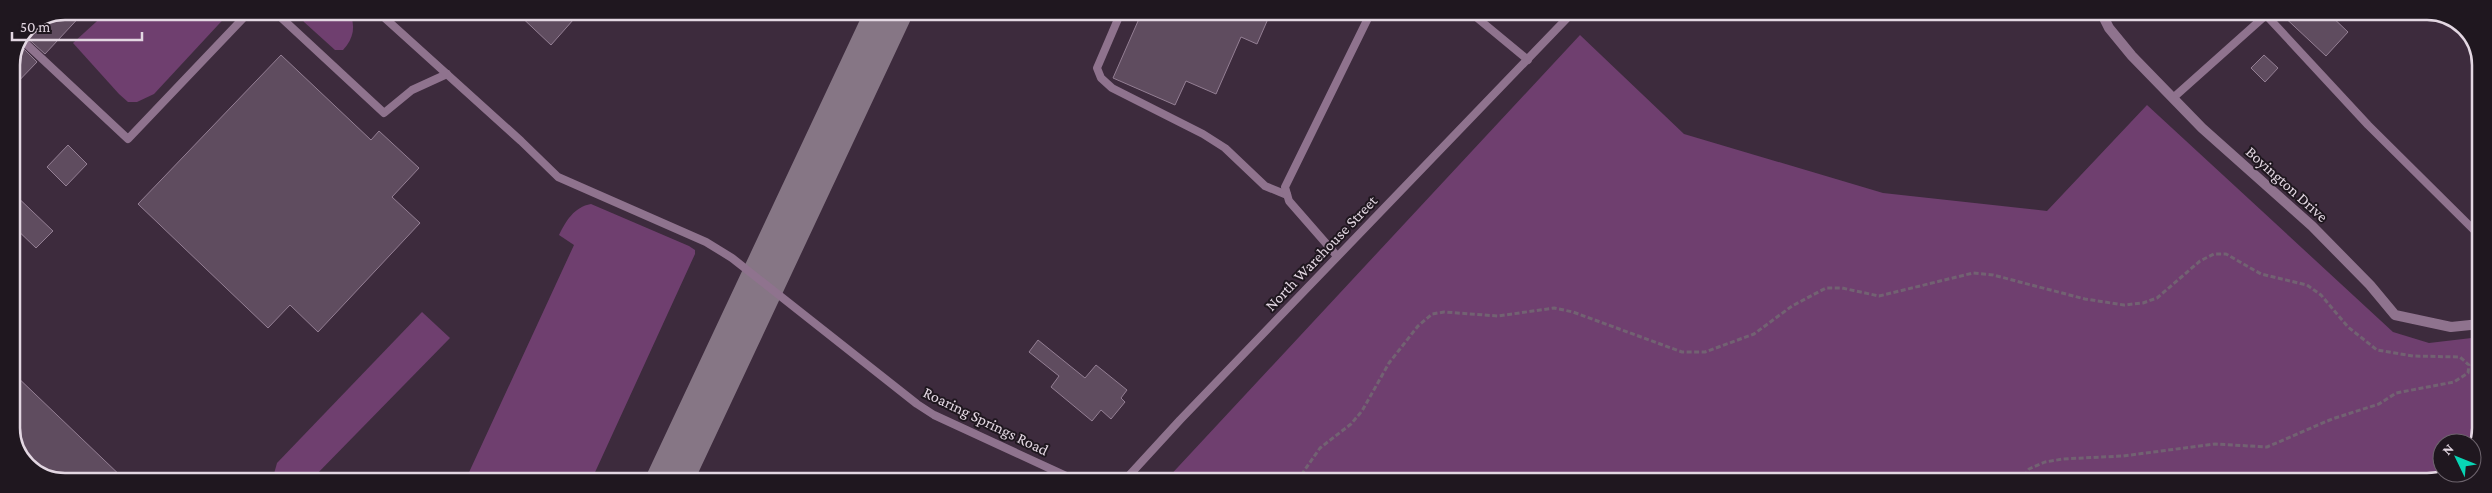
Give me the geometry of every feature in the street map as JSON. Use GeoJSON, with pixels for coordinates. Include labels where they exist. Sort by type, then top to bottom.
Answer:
{"type":"FeatureCollection","features":[{"type":"Feature","properties":{"kind":"street","name":"Boyington Drive"},"geometry":{"type":"LineString","coordinates":[[2105,20],[2109,28],[2132,56],[2202,128],[2312,226],[2370,285],[2395,315],[2451,327],[2472,325]]}},
{"type":"Feature","properties":{"kind":"lane"},"geometry":{"type":"LineString","coordinates":[[26,44],[128,138],[241,20]]}},
{"type":"Feature","properties":{"kind":"lane"},"geometry":{"type":"LineString","coordinates":[[284,20],[384,113],[412,90],[447,74]]}},
{"type":"Feature","properties":{"kind":"lane","name":"Roaring Springs Road"},"geometry":{"type":"LineString","coordinates":[[388,20],[558,177],[698,238],[732,258],[886,380],[934,415],[1060,473]]}},
{"type":"Feature","properties":{"kind":"lane"},"geometry":{"type":"LineString","coordinates":[[1118,20],[1097,68],[1101,78],[1112,88],[1225,148],[1265,186],[1287,195]]}},
{"type":"Feature","properties":{"kind":"lane"},"geometry":{"type":"LineString","coordinates":[[1337,256],[1288,201],[1285,187],[1367,20]]}},
{"type":"Feature","properties":{"kind":"lane"},"geometry":{"type":"LineString","coordinates":[[1480,20],[1528,60]]}},
{"type":"Feature","properties":{"kind":"lane","name":"North Warehouse Street"},"geometry":{"type":"LineString","coordinates":[[1131,473],[1337,256],[1566,20]]}},
{"type":"Feature","properties":{"kind":"lane"},"geometry":{"type":"LineString","coordinates":[[2173,98],[2260,20]]}},
{"type":"Feature","properties":{"kind":"lane"},"geometry":{"type":"LineString","coordinates":[[2271,20],[2368,125],[2472,228]]}},
{"type":"Feature","properties":{"kind":"path"},"geometry":{"type":"LineString","coordinates":[[1303,473],[1320,448],[1351,424],[1362,411],[1390,363],[1418,326],[1432,314],[1444,312],[1498,316],[1554,308],[1573,312],[1682,352],[1705,352],[1754,334],[1792,306],[1826,288],[1842,288],[1879,296],[1972,273],[1993,275],[2085,299],[2114,304],[2143,303],[2157,298],[2200,261],[2214,254],[2226,254],[2262,274],[2307,285],[2321,295],[2348,327],[2377,350],[2413,356],[2460,357],[2469,365],[2468,373],[2454,382],[2396,393],[2379,404],[2332,419],[2267,447],[2215,444],[2124,456],[2063,459],[2045,462],[2029,469],[2026,473]]}},
{"type":"Feature","properties":{"kind":"shaded area"},"geometry":{"type":"Polygon","coordinates":[[[98,20],[223,20],[154,94],[137,102],[128,102],[119,94],[73,43],[98,20]]]}},
{"type":"Feature","properties":{"kind":"shaded area"},"geometry":{"type":"Polygon","coordinates":[[[303,20],[352,20],[353,32],[350,41],[343,50],[335,50],[303,20]]]}},
{"type":"Feature","properties":{"kind":"shaded area"},"geometry":{"type":"Polygon","coordinates":[[[1580,35],[1684,134],[1883,193],[2047,211],[2147,105],[2393,332],[2429,343],[2472,338],[2471,433],[2432,433],[2432,472],[1172,473],[1580,35]]]}},
{"type":"Feature","properties":{"kind":"shaded area"},"geometry":{"type":"Polygon","coordinates":[[[591,204],[689,246],[695,250],[695,254],[595,473],[469,473],[574,245],[559,235],[575,211],[591,204]]]}},
{"type":"Feature","properties":{"kind":"shaded area"},"geometry":{"type":"Polygon","coordinates":[[[422,312],[450,338],[318,473],[274,473],[277,463],[422,312]]]}},
{"type":"Feature","properties":{"kind":"building"},"geometry":{"type":"Polygon","coordinates":[[[77,20],[45,54],[29,39],[33,33],[48,23],[77,20]]]}},
{"type":"Feature","properties":{"kind":"building"},"geometry":{"type":"Polygon","coordinates":[[[525,20],[573,20],[551,45],[525,20]]]}},
{"type":"Feature","properties":{"kind":"building"},"geometry":{"type":"Polygon","coordinates":[[[1138,20],[1268,20],[1257,44],[1241,37],[1216,94],[1186,81],[1175,105],[1113,78],[1138,20]]]}},
{"type":"Feature","properties":{"kind":"building"},"geometry":{"type":"Polygon","coordinates":[[[2288,20],[2335,20],[2348,32],[2326,56],[2288,20]]]}},
{"type":"Feature","properties":{"kind":"building"},"geometry":{"type":"Polygon","coordinates":[[[23,48],[37,62],[20,80],[23,48]]]}},
{"type":"Feature","properties":{"kind":"building"},"geometry":{"type":"Polygon","coordinates":[[[281,55],[371,140],[379,131],[419,168],[392,197],[420,223],[318,332],[290,305],[268,328],[138,204],[281,55]]]}},
{"type":"Feature","properties":{"kind":"building"},"geometry":{"type":"Polygon","coordinates":[[[2264,55],[2278,68],[2265,82],[2251,68],[2264,55]]]}},
{"type":"Feature","properties":{"kind":"building"},"geometry":{"type":"Polygon","coordinates":[[[68,145],[87,164],[66,186],[47,167],[68,145]]]}},
{"type":"Feature","properties":{"kind":"building"},"geometry":{"type":"Polygon","coordinates":[[[20,200],[53,231],[36,248],[20,233],[20,200]]]}},
{"type":"Feature","properties":{"kind":"building"},"geometry":{"type":"Polygon","coordinates":[[[1038,340],[1085,378],[1096,365],[1127,390],[1121,398],[1125,402],[1111,419],[1101,410],[1092,421],[1051,387],[1059,376],[1029,352],[1038,340]]]}},
{"type":"Feature","properties":{"kind":"building"},"geometry":{"type":"Polygon","coordinates":[[[20,380],[118,473],[56,472],[35,462],[23,445],[21,437],[20,380]]]}},
{"type":"Feature","properties":{"kind":"taxiway"},"geometry":{"type":"LineString","coordinates":[[673,473],[885,20]]}}]}
